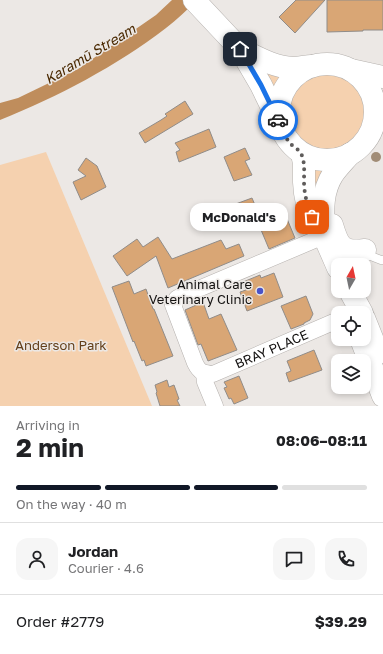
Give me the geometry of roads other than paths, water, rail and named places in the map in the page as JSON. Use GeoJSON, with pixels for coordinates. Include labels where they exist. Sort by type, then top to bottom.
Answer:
{"type":"FeatureCollection","features":[{"type":"Feature","properties":{"kind":"main road"},"geometry":{"type":"LineString","coordinates":[[194,0],[240,49],[261,85],[284,134],[291,144],[302,154],[312,158],[325,160],[338,159],[350,154],[360,147],[376,131],[373,125],[375,112],[373,100],[368,88],[360,78],[350,70]]}},
{"type":"Feature","properties":{"kind":"main road"},"geometry":{"type":"LineString","coordinates":[[240,49],[265,62],[276,65],[293,68],[327,64],[383,77]]}},
{"type":"Feature","properties":{"kind":"main road"},"geometry":{"type":"LineString","coordinates":[[280,123],[278,110],[280,98],[285,87],[293,77],[314,65]]}},
{"type":"Feature","properties":{"kind":"main road"},"geometry":{"type":"LineString","coordinates":[[302,154],[304,163],[305,193],[308,209],[315,225],[324,236],[333,258]]}},
{"type":"Feature","properties":{"kind":"main road"},"geometry":{"type":"LineString","coordinates":[[324,236],[324,198],[333,175],[350,154]]}},
{"type":"Feature","properties":{"kind":"main road"},"geometry":{"type":"LineString","coordinates":[[323,208],[331,223],[336,239],[340,244],[351,250],[363,251]]}},
{"type":"Feature","properties":{"kind":"main road"},"geometry":{"type":"LineString","coordinates":[[371,340],[383,366]]}},
{"type":"Feature","properties":{"kind":"main road"},"geometry":{"type":"LineString","coordinates":[[364,346],[383,396]]}},
{"type":"Feature","properties":{"kind":"street"},"geometry":{"type":"LineString","coordinates":[[215,406],[205,382],[204,373],[198,370],[172,304],[177,298],[324,236]]}},
{"type":"Feature","properties":{"kind":"street","name":"BRAY PLACE"},"geometry":{"type":"LineString","coordinates":[[204,373],[213,374],[331,323]]}},
{"type":"Feature","properties":{"kind":"lane"},"geometry":{"type":"LineString","coordinates":[[363,251],[383,260]]}},
{"type":"Feature","properties":{"kind":"place","name":"McDonald's"},"geometry":{"type":"Point","coordinates":[312,217]}},
{"type":"Feature","properties":{"kind":"place","name":"Animal Care Veterinary Clinic"},"geometry":{"type":"Point","coordinates":[260,291]}},
{"type":"Feature","properties":{"kind":"water label","name":"Karamū Stream"},"geometry":{"type":"Point","coordinates":[90,54]}},
{"type":"Feature","properties":{"kind":"park label","name":"Anderson Park"},"geometry":{"type":"Point","coordinates":[61,345]}}]}
